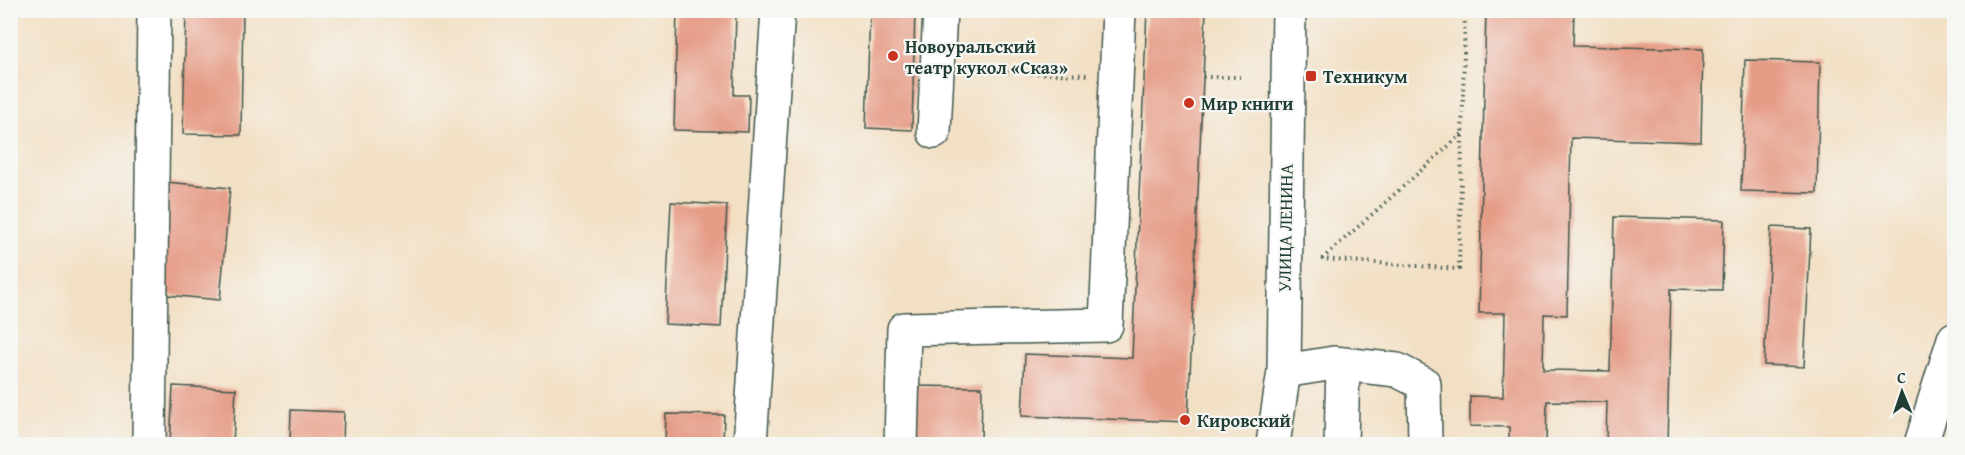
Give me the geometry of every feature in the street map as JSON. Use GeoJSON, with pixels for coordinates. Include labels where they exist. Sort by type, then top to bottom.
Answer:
{"type":"FeatureCollection","features":[{"type":"Feature","properties":{"kind":"main road"},"geometry":{"type":"LineString","coordinates":[[149,444],[154,10]]}},
{"type":"Feature","properties":{"kind":"main road"},"geometry":{"type":"LineString","coordinates":[[750,444],[778,10]]}},
{"type":"Feature","properties":{"kind":"main road"},"geometry":{"type":"LineString","coordinates":[[934,132],[940,10]]}},
{"type":"Feature","properties":{"kind":"main road"},"geometry":{"type":"LineString","coordinates":[[901,444],[904,328],[1106,325],[1119,10]]}},
{"type":"Feature","properties":{"kind":"main road","name":"УЛИЦА ЛЕНИНА"},"geometry":{"type":"LineString","coordinates":[[1274,444],[1284,371],[1289,10]]}},
{"type":"Feature","properties":{"kind":"main road"},"geometry":{"type":"LineString","coordinates":[[1921,444],[1954,339]]}},
{"type":"Feature","properties":{"kind":"main road"},"geometry":{"type":"LineString","coordinates":[[1284,371],[1334,363],[1397,370],[1424,384],[1425,444]]}},
{"type":"Feature","properties":{"kind":"main road"},"geometry":{"type":"LineString","coordinates":[[1341,444],[1343,364]]}},
{"type":"Feature","properties":{"kind":"path"},"geometry":{"type":"LineString","coordinates":[[1462,134],[1321,259],[1459,269],[1466,10]]}},
{"type":"Feature","properties":{"kind":"path"},"geometry":{"type":"LineString","coordinates":[[937,70],[1116,76]]}},
{"type":"Feature","properties":{"kind":"path"},"geometry":{"type":"LineString","coordinates":[[1203,77],[1240,77]]}},
{"type":"Feature","properties":{"kind":"building"},"geometry":{"type":"Polygon","coordinates":[[[186,10],[243,10],[241,135],[183,134],[186,10]]]}},
{"type":"Feature","properties":{"kind":"building"},"geometry":{"type":"Polygon","coordinates":[[[677,10],[736,10],[734,95],[749,95],[748,132],[674,130],[677,10]]]}},
{"type":"Feature","properties":{"kind":"building"},"geometry":{"type":"Polygon","coordinates":[[[870,10],[915,10],[912,130],[866,128],[870,10]]]}},
{"type":"Feature","properties":{"kind":"building"},"geometry":{"type":"Polygon","coordinates":[[[1147,10],[1206,10],[1188,422],[1022,416],[1025,354],[1132,358],[1147,10]]]}},
{"type":"Feature","properties":{"kind":"building"},"geometry":{"type":"Polygon","coordinates":[[[1486,10],[1574,10],[1573,46],[1703,49],[1701,142],[1571,138],[1567,315],[1544,314],[1543,370],[1610,371],[1614,217],[1724,220],[1722,290],[1671,289],[1667,444],[1606,444],[1607,402],[1547,401],[1546,444],[1509,444],[1509,427],[1470,426],[1470,396],[1503,397],[1505,313],[1479,313],[1486,10]]]}},
{"type":"Feature","properties":{"kind":"building"},"geometry":{"type":"Polygon","coordinates":[[[1745,60],[1820,62],[1817,193],[1741,191],[1745,60]]]}},
{"type":"Feature","properties":{"kind":"building"},"geometry":{"type":"Polygon","coordinates":[[[166,182],[230,188],[220,300],[156,294],[166,182]]]}},
{"type":"Feature","properties":{"kind":"building"},"geometry":{"type":"Polygon","coordinates":[[[671,202],[727,205],[721,327],[665,324],[671,202]]]}},
{"type":"Feature","properties":{"kind":"building"},"geometry":{"type":"Polygon","coordinates":[[[1771,227],[1811,229],[1804,367],[1764,365],[1771,227]]]}},
{"type":"Feature","properties":{"kind":"building"},"geometry":{"type":"Polygon","coordinates":[[[173,386],[236,389],[233,444],[170,444],[173,386]]]}},
{"type":"Feature","properties":{"kind":"building"},"geometry":{"type":"Polygon","coordinates":[[[915,386],[982,387],[981,444],[914,444],[915,386]]]}},
{"type":"Feature","properties":{"kind":"building"},"geometry":{"type":"Polygon","coordinates":[[[291,410],[344,412],[343,444],[290,444],[291,410]]]}},
{"type":"Feature","properties":{"kind":"building"},"geometry":{"type":"Polygon","coordinates":[[[666,414],[724,415],[723,444],[665,444],[666,414]]]}},
{"type":"Feature","properties":{"kind":"place","name":"Новоуральский театр кукол «Сказ»"},"geometry":{"type":"Point","coordinates":[893,56]}},
{"type":"Feature","properties":{"kind":"place","name":"Техникум"},"geometry":{"type":"Point","coordinates":[1311,76]}},
{"type":"Feature","properties":{"kind":"place","name":"Мир книги"},"geometry":{"type":"Point","coordinates":[1189,103]}},
{"type":"Feature","properties":{"kind":"place","name":"Кировский"},"geometry":{"type":"Point","coordinates":[1185,420]}}]}
